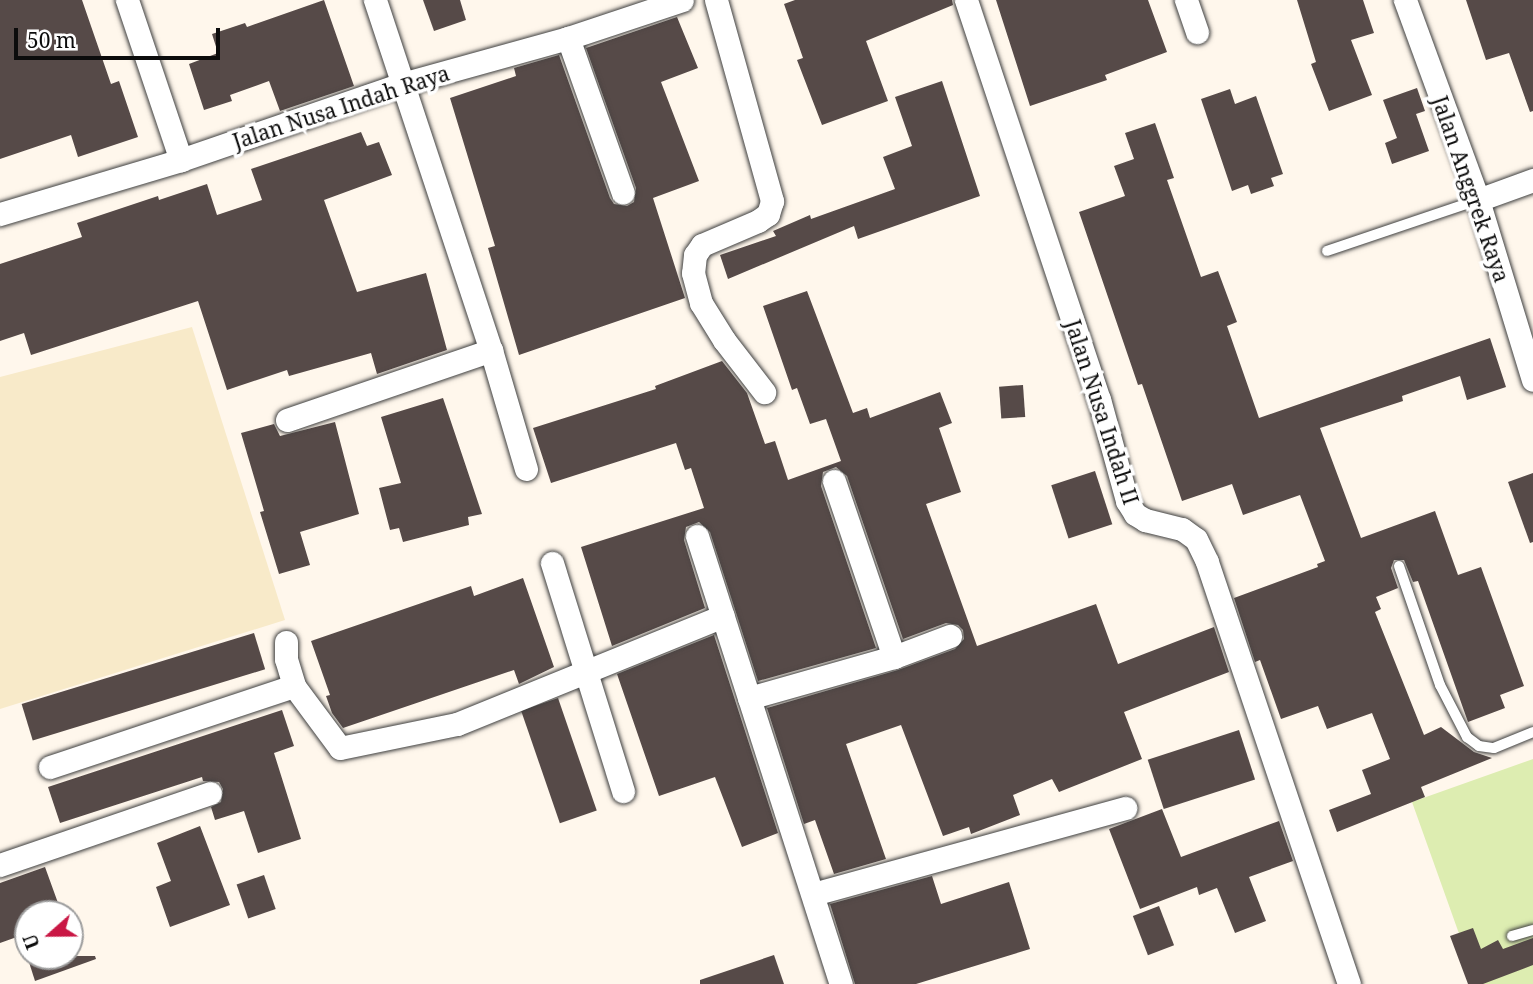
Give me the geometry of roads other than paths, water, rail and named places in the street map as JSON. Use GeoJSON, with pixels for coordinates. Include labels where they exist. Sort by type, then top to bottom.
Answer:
{"type":"FeatureCollection","features":[{"type":"Feature","properties":{"kind":"street"},"geometry":{"type":"LineString","coordinates":[[127,0],[181,160]]}},
{"type":"Feature","properties":{"kind":"street"},"geometry":{"type":"LineString","coordinates":[[375,0],[491,350],[526,470]]}},
{"type":"Feature","properties":{"kind":"street","name":"Jalan Nusa Indah Raya"},"geometry":{"type":"LineString","coordinates":[[0,214],[181,160],[402,84],[568,38],[682,0]]}},
{"type":"Feature","properties":{"kind":"street"},"geometry":{"type":"LineString","coordinates":[[716,0],[772,201],[768,214],[758,221],[702,245],[695,255],[693,273],[701,303],[724,340],[764,392]]}},
{"type":"Feature","properties":{"kind":"street","name":"Jalan Nusa Indah II"},"geometry":{"type":"LineString","coordinates":[[966,0],[1098,399],[1127,501],[1135,514],[1145,520],[1182,529],[1196,539],[1207,562],[1349,984]]}},
{"type":"Feature","properties":{"kind":"street"},"geometry":{"type":"LineString","coordinates":[[1186,0],[1197,32]]}},
{"type":"Feature","properties":{"kind":"street","name":"Jalan Anggrek Raya"},"geometry":{"type":"LineString","coordinates":[[1405,0],[1478,200],[1533,380]]}},
{"type":"Feature","properties":{"kind":"street"},"geometry":{"type":"LineString","coordinates":[[568,38],[623,193]]}},
{"type":"Feature","properties":{"kind":"street"},"geometry":{"type":"LineString","coordinates":[[1478,200],[1533,180]]}},
{"type":"Feature","properties":{"kind":"street"},"geometry":{"type":"LineString","coordinates":[[287,420],[491,350]]}},
{"type":"Feature","properties":{"kind":"street"},"geometry":{"type":"LineString","coordinates":[[834,481],[894,657]]}},
{"type":"Feature","properties":{"kind":"street"},"geometry":{"type":"LineString","coordinates":[[698,536],[841,984]]}},
{"type":"Feature","properties":{"kind":"street"},"geometry":{"type":"LineString","coordinates":[[552,563],[623,791]]}},
{"type":"Feature","properties":{"kind":"street"},"geometry":{"type":"LineString","coordinates":[[286,642],[286,659],[294,685],[340,748],[457,724],[723,616]]}},
{"type":"Feature","properties":{"kind":"street"},"geometry":{"type":"LineString","coordinates":[[750,698],[894,657],[950,635]]}},
{"type":"Feature","properties":{"kind":"street"},"geometry":{"type":"LineString","coordinates":[[50,768],[294,685]]}},
{"type":"Feature","properties":{"kind":"street"},"geometry":{"type":"LineString","coordinates":[[0,865],[211,793]]}},
{"type":"Feature","properties":{"kind":"street"},"geometry":{"type":"LineString","coordinates":[[813,894],[1125,808]]}},
{"type":"Feature","properties":{"kind":"lane"},"geometry":{"type":"LineString","coordinates":[[1327,251],[1478,200]]}},
{"type":"Feature","properties":{"kind":"lane"},"geometry":{"type":"LineString","coordinates":[[1399,566],[1440,685],[1467,737],[1479,746],[1494,748],[1533,732]]}},
{"type":"Feature","properties":{"kind":"lane"},"geometry":{"type":"LineString","coordinates":[[1512,936],[1533,930]]}}]}
